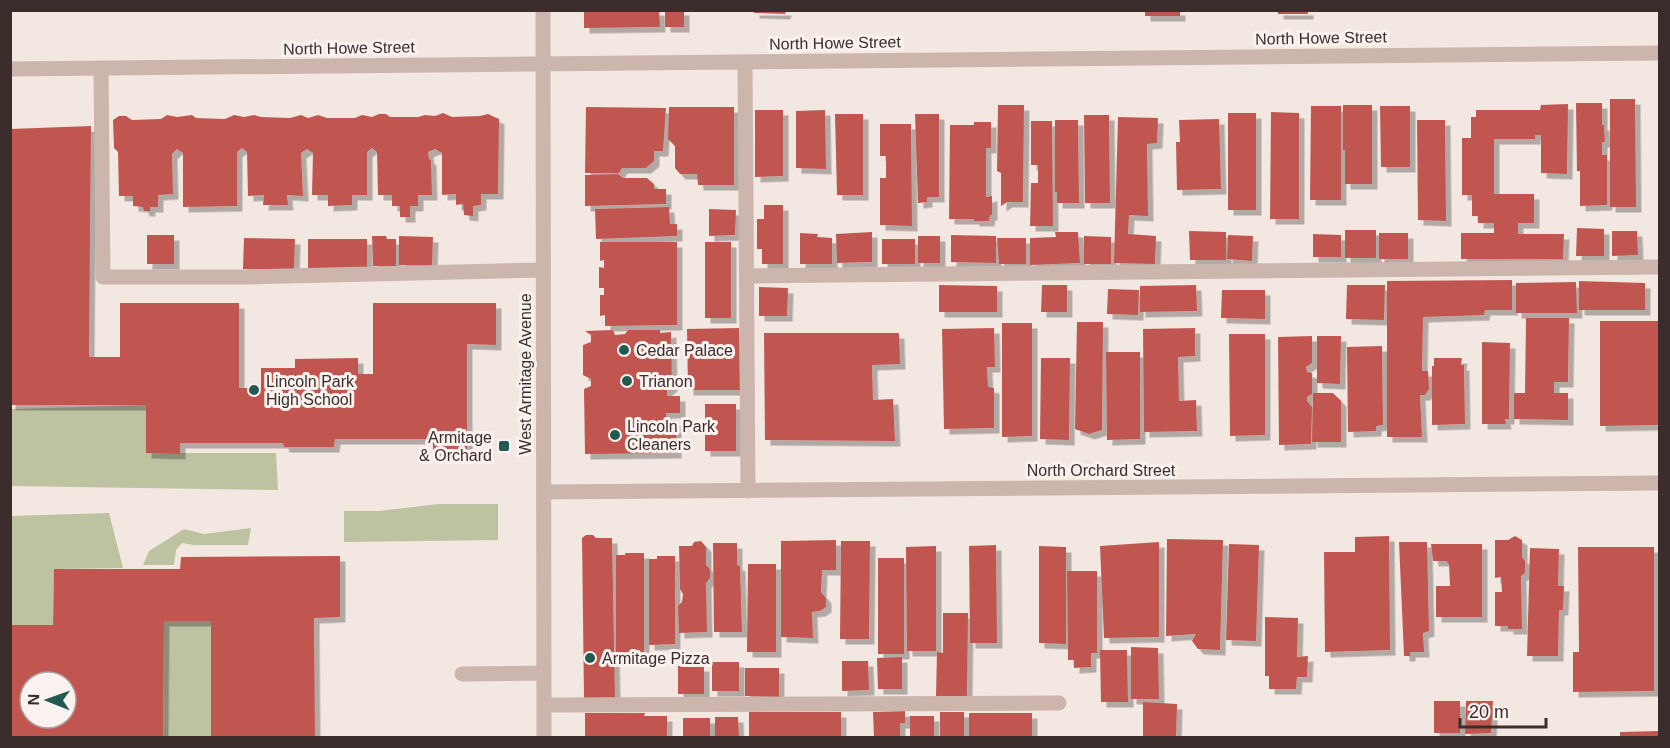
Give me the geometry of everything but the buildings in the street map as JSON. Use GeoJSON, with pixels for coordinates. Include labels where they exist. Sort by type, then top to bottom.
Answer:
{"type":"FeatureCollection","features":[{"type":"Feature","properties":{"kind":"street","name":"West Armitage Avenue"},"geometry":{"type":"LineString","coordinates":[[543,10],[544,738]]}},
{"type":"Feature","properties":{"kind":"street","name":"North Howe Street"},"geometry":{"type":"LineString","coordinates":[[10,69],[1659,53]]}},
{"type":"Feature","properties":{"kind":"street"},"geometry":{"type":"LineString","coordinates":[[745,62],[748,491]]}},
{"type":"Feature","properties":{"kind":"street"},"geometry":{"type":"LineString","coordinates":[[101,68],[103,277],[247,278],[543,270]]}},
{"type":"Feature","properties":{"kind":"street"},"geometry":{"type":"LineString","coordinates":[[747,276],[1659,267]]}},
{"type":"Feature","properties":{"kind":"street","name":"North Orchard Street"},"geometry":{"type":"LineString","coordinates":[[544,492],[1659,483]]}},
{"type":"Feature","properties":{"kind":"street"},"geometry":{"type":"LineString","coordinates":[[462,674],[544,674]]}},
{"type":"Feature","properties":{"kind":"street"},"geometry":{"type":"LineString","coordinates":[[544,705],[1059,703]]}},
{"type":"Feature","properties":{"kind":"green space"},"geometry":{"type":"Polygon","coordinates":[[[146,405],[146,453],[276,453],[278,490],[11,486],[10,409],[146,405]]]}},
{"type":"Feature","properties":{"kind":"green space"},"geometry":{"type":"Polygon","coordinates":[[[439,504],[498,504],[498,540],[344,542],[344,511],[379,511],[439,504]]]}},
{"type":"Feature","properties":{"kind":"green space"},"geometry":{"type":"Polygon","coordinates":[[[109,513],[123,568],[54,569],[53,625],[11,625],[10,516],[109,513]]]}},
{"type":"Feature","properties":{"kind":"green space"},"geometry":{"type":"Polygon","coordinates":[[[251,528],[248,545],[182,543],[176,550],[174,565],[143,565],[149,551],[184,529],[204,534],[251,528]]]}},
{"type":"Feature","properties":{"kind":"green space"},"geometry":{"type":"Polygon","coordinates":[[[164,621],[211,621],[211,737],[163,738],[164,621]]]}},
{"type":"Feature","properties":{"kind":"place","name":"Cedar Palace"},"geometry":{"type":"Point","coordinates":[624,350]}},
{"type":"Feature","properties":{"kind":"place","name":"Trianon"},"geometry":{"type":"Point","coordinates":[627,381]}},
{"type":"Feature","properties":{"kind":"place","name":"Lincoln Park High School"},"geometry":{"type":"Point","coordinates":[254,390]}},
{"type":"Feature","properties":{"kind":"place","name":"Lincoln Park Cleaners"},"geometry":{"type":"Point","coordinates":[615,435]}},
{"type":"Feature","properties":{"kind":"place","name":"Armitage & Orchard"},"geometry":{"type":"Point","coordinates":[504,446]}},
{"type":"Feature","properties":{"kind":"place","name":"Armitage Pizza"},"geometry":{"type":"Point","coordinates":[590,658]}}]}
